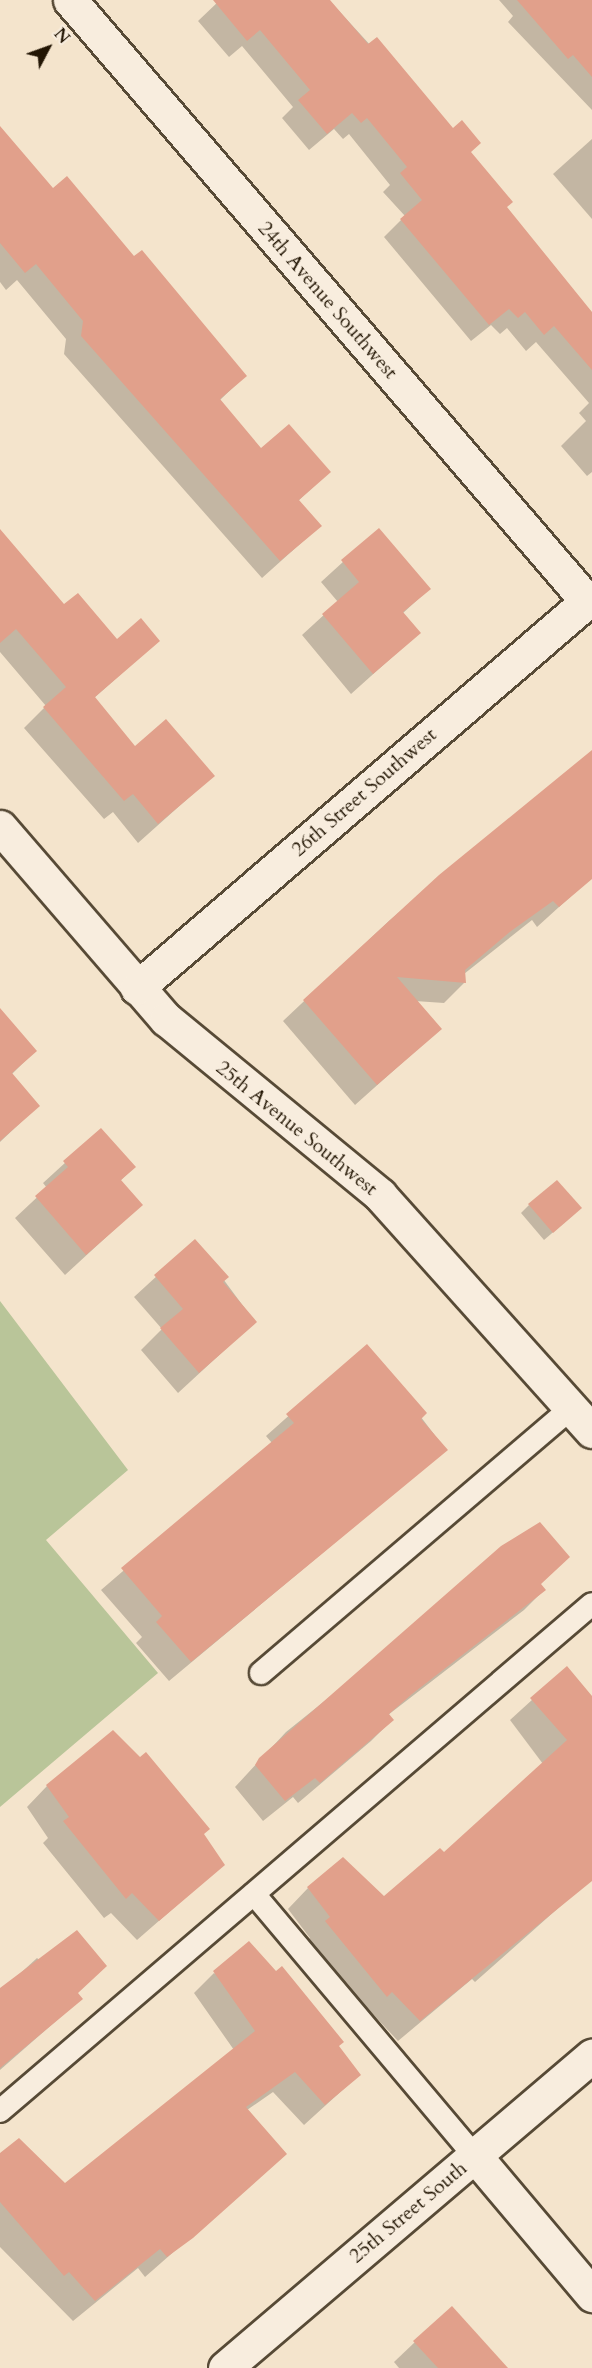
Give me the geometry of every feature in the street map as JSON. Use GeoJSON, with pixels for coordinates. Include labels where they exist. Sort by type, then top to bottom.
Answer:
{"type":"FeatureCollection","features":[{"type":"Feature","properties":{"kind":"street","name":"24th Avenue Southwest"},"geometry":{"type":"LineString","coordinates":[[70,0],[590,599]]}},
{"type":"Feature","properties":{"kind":"street","name":"26th Street Southwest"},"geometry":{"type":"LineString","coordinates":[[137,988],[590,599]]}},
{"type":"Feature","properties":{"kind":"street","name":"25th Avenue Southwest"},"geometry":{"type":"LineString","coordinates":[[0,827],[137,988],[208,1056],[380,1195],[582,1419]]}},
{"type":"Feature","properties":{"kind":"street","name":"25th Street South"},"geometry":{"type":"LineString","coordinates":[[225,2368],[592,2056]]}},
{"type":"Feature","properties":{"kind":"street"},"geometry":{"type":"LineString","coordinates":[[475,2156],[592,2295]]}},
{"type":"Feature","properties":{"kind":"lane"},"geometry":{"type":"LineString","coordinates":[[261,1673],[582,1419]]}},
{"type":"Feature","properties":{"kind":"lane"},"geometry":{"type":"LineString","coordinates":[[0,2111],[592,1604]]}},
{"type":"Feature","properties":{"kind":"lane"},"geometry":{"type":"LineString","coordinates":[[254,1894],[475,2156]]}},
{"type":"Feature","properties":{"kind":"green space"},"geometry":{"type":"Polygon","coordinates":[[[0,1301],[128,1470],[46,1540],[158,1673],[0,1807],[0,1301]]]}},
{"type":"Feature","properties":{"kind":"building"},"geometry":{"type":"Polygon","coordinates":[[[213,0],[330,0],[368,44],[377,37],[453,128],[462,120],[481,143],[471,152],[513,202],[507,207],[592,312],[592,370],[554,326],[544,335],[525,312],[518,318],[509,309],[489,325],[400,219],[422,200],[400,173],[407,167],[367,118],[361,123],[352,113],[327,134],[298,100],[310,90],[260,30],[247,41],[213,0]]]}},
{"type":"Feature","properties":{"kind":"building"},"geometry":{"type":"Polygon","coordinates":[[[517,0],[592,0],[592,77],[573,55],[568,59],[517,0]]]}},
{"type":"Feature","properties":{"kind":"building"},"geometry":{"type":"Polygon","coordinates":[[[0,126],[53,188],[67,176],[134,256],[142,250],[247,376],[220,399],[261,448],[289,424],[331,472],[299,500],[322,526],[280,561],[81,336],[83,321],[36,264],[25,273],[0,243],[0,126]]]}},
{"type":"Feature","properties":{"kind":"building"},"geometry":{"type":"Polygon","coordinates":[[[379,528],[431,589],[403,612],[421,633],[373,674],[322,614],[359,582],[341,560],[379,528]]]}},
{"type":"Feature","properties":{"kind":"building"},"geometry":{"type":"Polygon","coordinates":[[[0,529],[64,604],[78,593],[117,639],[141,618],[160,641],[95,697],[135,746],[166,719],[215,776],[158,824],[133,794],[124,801],[43,707],[66,687],[16,629],[0,643],[0,529]]]}},
{"type":"Feature","properties":{"kind":"building"},"geometry":{"type":"Polygon","coordinates":[[[592,750],[592,879],[559,907],[553,901],[511,931],[465,970],[466,983],[397,977],[442,1029],[377,1085],[303,1000],[439,875],[592,750]]]}},
{"type":"Feature","properties":{"kind":"building"},"geometry":{"type":"Polygon","coordinates":[[[0,1008],[37,1051],[12,1073],[40,1106],[0,1141],[0,1008]]]}},
{"type":"Feature","properties":{"kind":"building"},"geometry":{"type":"Polygon","coordinates":[[[101,1128],[136,1167],[121,1180],[143,1205],[86,1255],[35,1196],[68,1167],[63,1161],[101,1128]]]}},
{"type":"Feature","properties":{"kind":"building"},"geometry":{"type":"Polygon","coordinates":[[[557,1180],[582,1208],[553,1233],[528,1204],[557,1180]]]}},
{"type":"Feature","properties":{"kind":"building"},"geometry":{"type":"Polygon","coordinates":[[[195,1239],[229,1277],[223,1282],[257,1322],[199,1373],[160,1328],[183,1309],[154,1275],[195,1239]]]}},
{"type":"Feature","properties":{"kind":"building"},"geometry":{"type":"Polygon","coordinates":[[[367,1344],[427,1413],[421,1419],[448,1450],[191,1662],[156,1622],[162,1616],[121,1568],[294,1423],[286,1414],[367,1344]]]}},
{"type":"Feature","properties":{"kind":"building"},"geometry":{"type":"Polygon","coordinates":[[[540,1522],[570,1557],[541,1584],[546,1590],[412,1694],[389,1714],[394,1720],[320,1783],[315,1778],[285,1801],[255,1765],[259,1758],[501,1546],[540,1522]]]}},
{"type":"Feature","properties":{"kind":"building"},"geometry":{"type":"Polygon","coordinates":[[[567,1666],[592,1696],[592,1881],[420,2021],[392,1992],[387,1997],[325,1921],[330,1917],[307,1887],[343,1857],[384,1896],[440,1848],[444,1852],[567,1740],[530,1698],[567,1666]]]}},
{"type":"Feature","properties":{"kind":"building"},"geometry":{"type":"Polygon","coordinates":[[[113,1730],[140,1757],[146,1752],[210,1829],[204,1834],[225,1865],[159,1921],[132,1893],[126,1899],[63,1821],[69,1817],[46,1785],[113,1730]]]}},
{"type":"Feature","properties":{"kind":"building"},"geometry":{"type":"Polygon","coordinates":[[[77,1930],[107,1966],[78,1993],[83,1999],[0,2068],[0,1988],[77,1930]]]}},
{"type":"Feature","properties":{"kind":"building"},"geometry":{"type":"Polygon","coordinates":[[[249,1941],[276,1971],[282,1966],[344,2042],[339,2046],[361,2075],[325,2105],[295,2072],[246,2107],[287,2154],[193,2238],[167,2257],[160,2249],[95,2301],[69,2272],[64,2276],[0,2202],[0,2153],[19,2138],[65,2183],[255,2031],[213,1971],[249,1941]]]}},
{"type":"Feature","properties":{"kind":"building"},"geometry":{"type":"Polygon","coordinates":[[[452,2306],[508,2368],[438,2368],[413,2341],[452,2306]]]}}]}
